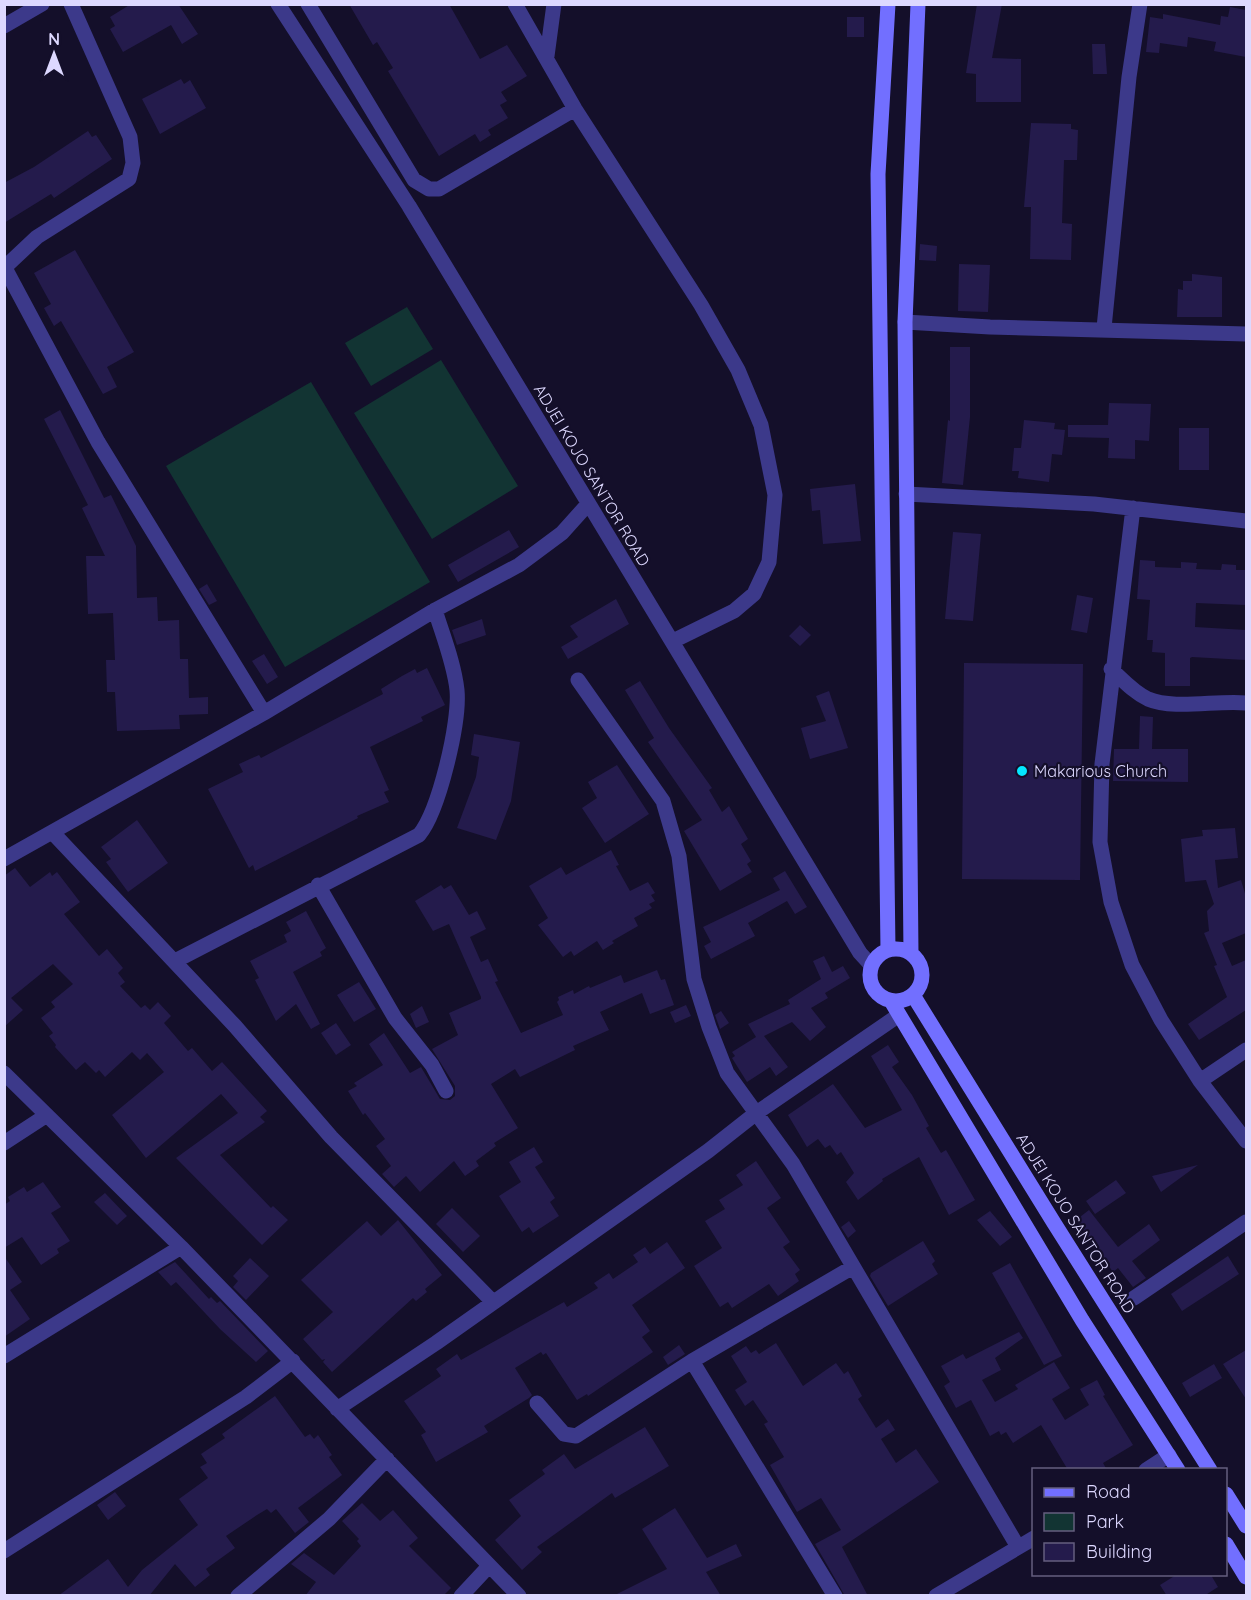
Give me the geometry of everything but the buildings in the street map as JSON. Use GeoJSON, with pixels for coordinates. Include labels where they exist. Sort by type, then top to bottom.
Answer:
{"type":"FeatureCollection","features":[{"type":"Feature","properties":{"kind":"street"},"geometry":{"type":"LineString","coordinates":[[4,26],[42,4]]}},
{"type":"Feature","properties":{"kind":"street"},"geometry":{"type":"LineString","coordinates":[[70,4],[130,137],[133,163],[129,179],[37,237],[5,268],[98,442],[264,713]]}},
{"type":"Feature","properties":{"kind":"street","name":"ADJEI KOJO SANTOR ROAD"},"geometry":{"type":"LineString","coordinates":[[278,4],[409,206],[860,954],[871,965]]}},
{"type":"Feature","properties":{"kind":"street"},"geometry":{"type":"LineString","coordinates":[[308,4],[414,180],[422,187],[439,189],[576,109]]}},
{"type":"Feature","properties":{"kind":"street"},"geometry":{"type":"LineString","coordinates":[[515,4],[576,109],[695,295],[738,370],[761,425],[775,495],[770,562],[754,594],[734,611],[673,641]]}},
{"type":"Feature","properties":{"kind":"street"},"geometry":{"type":"LineString","coordinates":[[547,56],[554,4]]}},
{"type":"Feature","properties":{"kind":"street"},"geometry":{"type":"LineString","coordinates":[[888,4],[878,174],[888,950]]}},
{"type":"Feature","properties":{"kind":"street"},"geometry":{"type":"LineString","coordinates":[[911,954],[905,322],[918,4]]}},
{"type":"Feature","properties":{"kind":"street"},"geometry":{"type":"LineString","coordinates":[[1104,328],[1129,77],[1140,4]]}},
{"type":"Feature","properties":{"kind":"street"},"geometry":{"type":"LineString","coordinates":[[905,322],[990,327],[1104,328],[1246,334]]}},
{"type":"Feature","properties":{"kind":"street"},"geometry":{"type":"LineString","coordinates":[[906,494],[1094,504],[1246,521]]}},
{"type":"Feature","properties":{"kind":"street"},"geometry":{"type":"LineString","coordinates":[[4,859],[264,713],[435,610],[519,565],[562,533],[588,504]]}},
{"type":"Feature","properties":{"kind":"street"},"geometry":{"type":"LineString","coordinates":[[1133,508],[1111,669],[1102,764],[1100,842],[1111,902],[1132,965],[1161,1020],[1200,1081],[1246,1141]]}},
{"type":"Feature","properties":{"kind":"street"},"geometry":{"type":"LineString","coordinates":[[175,961],[419,834],[428,824],[444,777],[457,692],[435,610]]}},
{"type":"Feature","properties":{"kind":"street"},"geometry":{"type":"LineString","coordinates":[[1111,669],[1134,691],[1149,699],[1168,704],[1246,703]]}},
{"type":"Feature","properties":{"kind":"street"},"geometry":{"type":"LineString","coordinates":[[578,680],[663,801],[679,856],[694,979],[709,1027],[728,1073],[755,1114],[793,1164],[1018,1547]]}},
{"type":"Feature","properties":{"kind":"street"},"geometry":{"type":"LineString","coordinates":[[53,833],[175,961],[331,1137],[493,1302]]}},
{"type":"Feature","properties":{"kind":"street"},"geometry":{"type":"LineString","coordinates":[[318,885],[395,1018],[432,1065],[446,1091]]}},
{"type":"Feature","properties":{"kind":"street"},"geometry":{"type":"LineString","coordinates":[[900,949],[911,954],[918,962],[922,973],[920,985],[913,995],[903,1000],[891,1001],[880,997],[869,977],[871,965],[878,956],[888,950],[900,949]]}},
{"type":"Feature","properties":{"kind":"street","name":"ADJEI KOJO SANTOR ROAD"},"geometry":{"type":"LineString","coordinates":[[913,995],[1209,1468]]}},
{"type":"Feature","properties":{"kind":"street"},"geometry":{"type":"LineString","coordinates":[[891,1001],[1082,1320],[1177,1468]]}},
{"type":"Feature","properties":{"kind":"street"},"geometry":{"type":"LineString","coordinates":[[337,1409],[493,1302],[708,1151],[755,1114],[899,1015]]}},
{"type":"Feature","properties":{"kind":"street"},"geometry":{"type":"LineString","coordinates":[[1200,1081],[1246,1050]]}},
{"type":"Feature","properties":{"kind":"street"},"geometry":{"type":"LineString","coordinates":[[4,1073],[181,1247],[519,1596]]}},
{"type":"Feature","properties":{"kind":"street"},"geometry":{"type":"LineString","coordinates":[[4,1143],[47,1115]]}},
{"type":"Feature","properties":{"kind":"street"},"geometry":{"type":"LineString","coordinates":[[1134,1298],[1246,1222]]}},
{"type":"Feature","properties":{"kind":"street"},"geometry":{"type":"LineString","coordinates":[[4,1356],[181,1247]]}},
{"type":"Feature","properties":{"kind":"street"},"geometry":{"type":"LineString","coordinates":[[537,1402],[564,1434],[576,1436],[692,1361],[853,1267]]}},
{"type":"Feature","properties":{"kind":"street"},"geometry":{"type":"LineString","coordinates":[[4,1551],[246,1397],[293,1361]]}},
{"type":"Feature","properties":{"kind":"street"},"geometry":{"type":"LineString","coordinates":[[692,1361],[835,1596]]}},
{"type":"Feature","properties":{"kind":"street"},"geometry":{"type":"LineString","coordinates":[[1149,1468],[1169,1455]]}},
{"type":"Feature","properties":{"kind":"street"},"geometry":{"type":"LineString","coordinates":[[238,1596],[329,1519],[387,1460]]}},
{"type":"Feature","properties":{"kind":"street"},"geometry":{"type":"LineString","coordinates":[[1227,1496],[1246,1526]]}},
{"type":"Feature","properties":{"kind":"street"},"geometry":{"type":"LineString","coordinates":[[936,1596],[1032,1539]]}},
{"type":"Feature","properties":{"kind":"street"},"geometry":{"type":"LineString","coordinates":[[1227,1546],[1246,1577]]}},
{"type":"Feature","properties":{"kind":"street"},"geometry":{"type":"LineString","coordinates":[[461,1596],[489,1566]]}},
{"type":"Feature","properties":{"kind":"green space"},"geometry":{"type":"Polygon","coordinates":[[[407,307],[433,349],[371,386],[345,343],[407,307]]]}},
{"type":"Feature","properties":{"kind":"green space"},"geometry":{"type":"Polygon","coordinates":[[[441,360],[518,486],[432,539],[354,413],[441,360]]]}},
{"type":"Feature","properties":{"kind":"green space"},"geometry":{"type":"Polygon","coordinates":[[[311,382],[430,582],[285,667],[166,466],[311,382]]]}},
{"type":"Feature","properties":{"kind":"place","name":"Makarious Church"},"geometry":{"type":"Point","coordinates":[1022,771]}}]}
